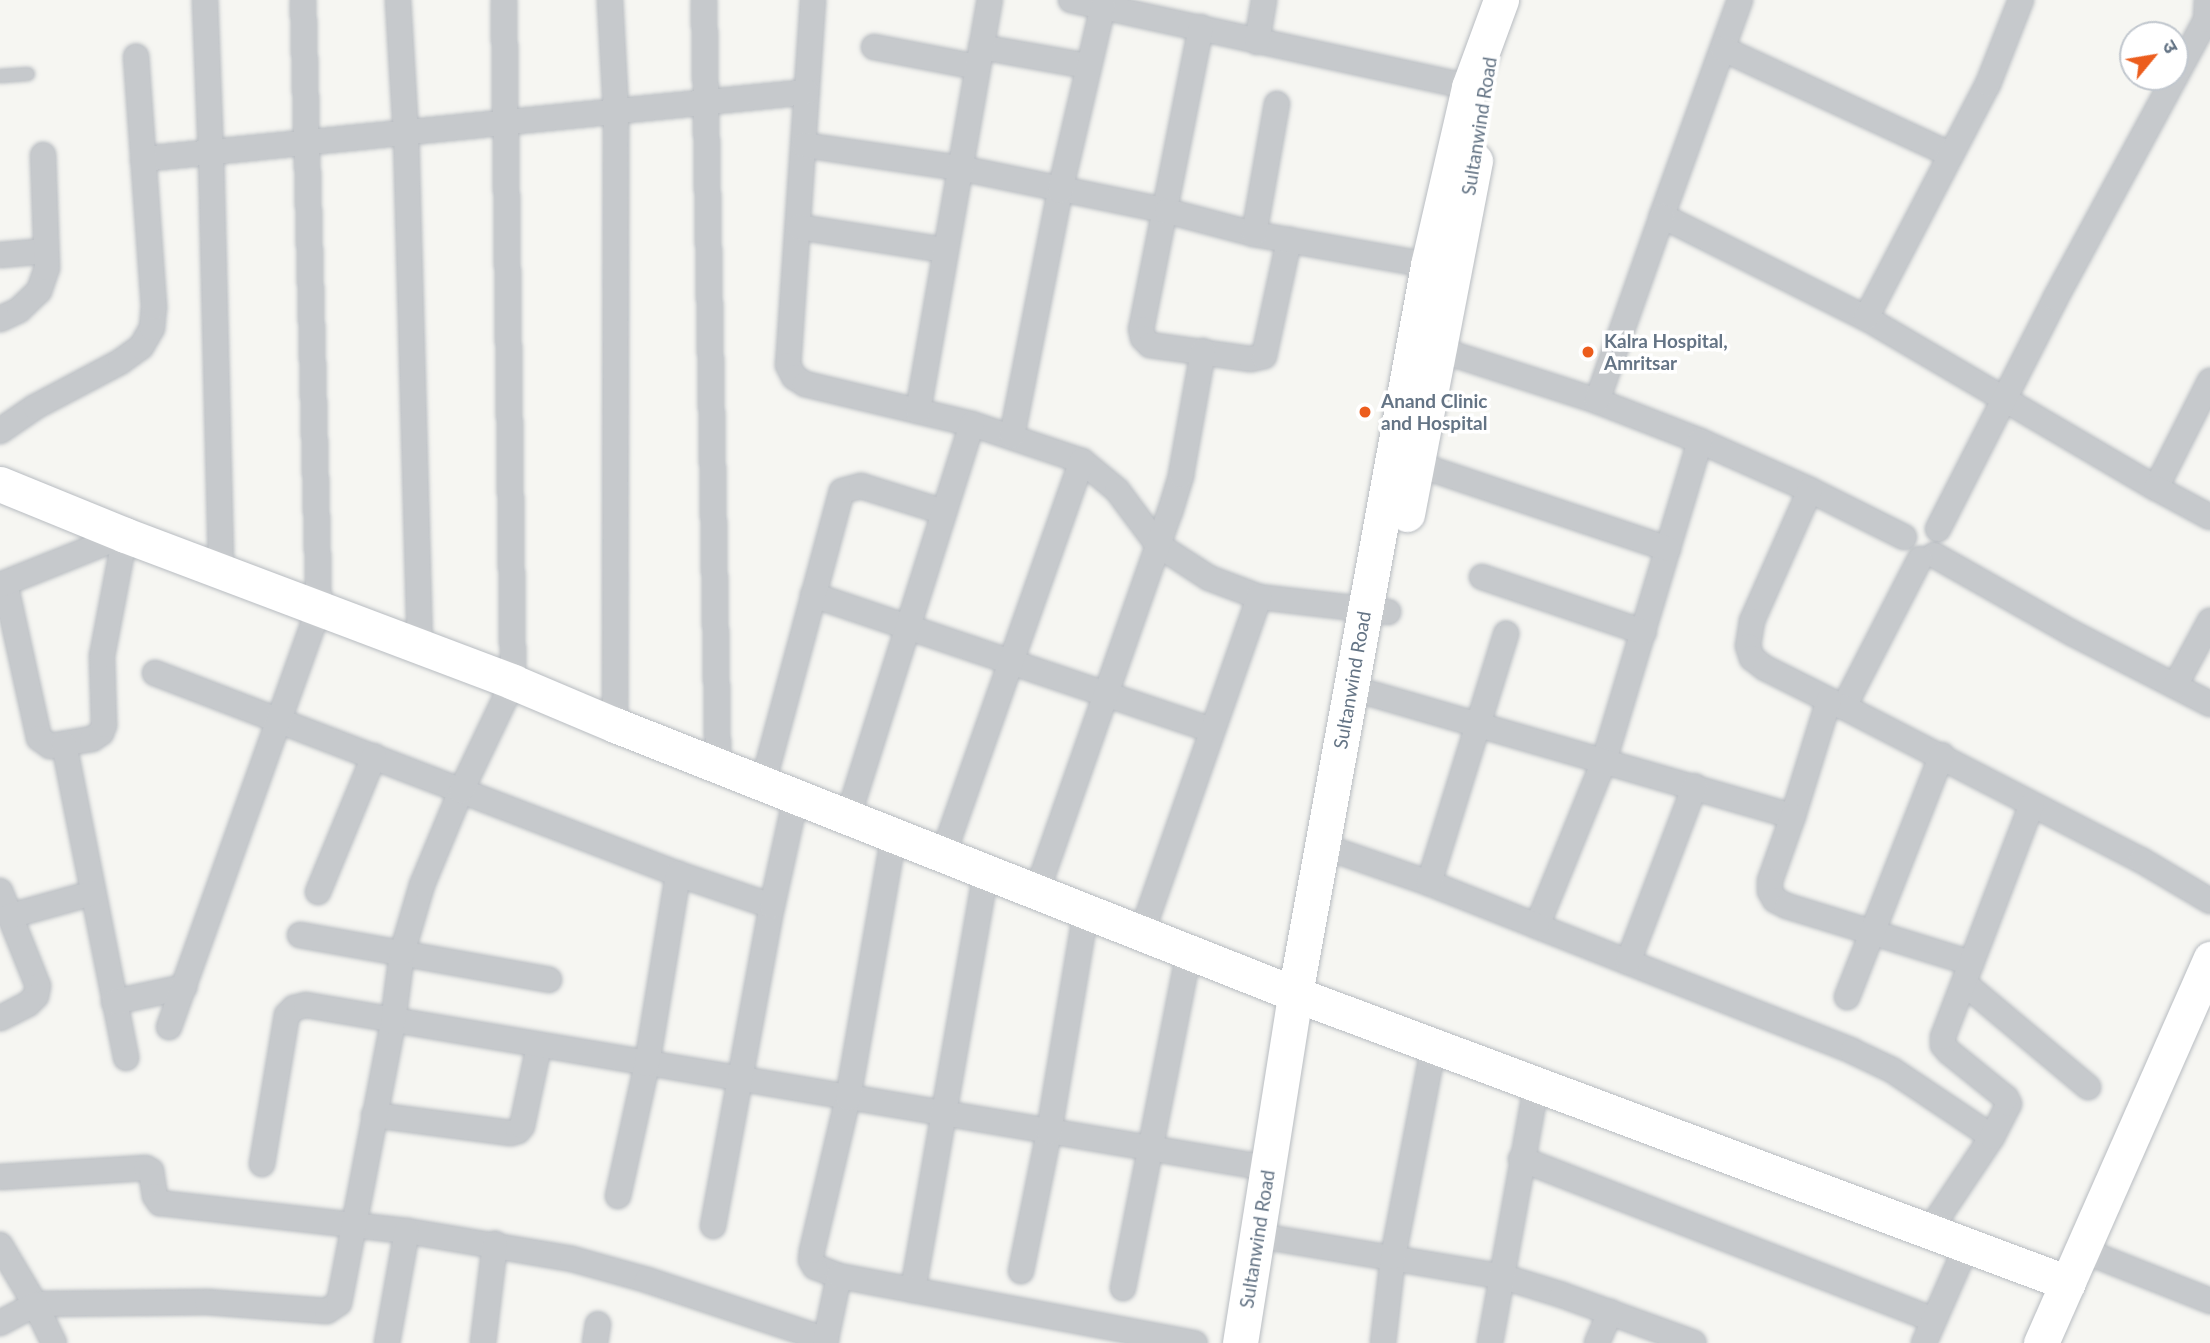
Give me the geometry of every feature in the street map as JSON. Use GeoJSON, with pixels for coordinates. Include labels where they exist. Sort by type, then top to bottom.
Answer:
{"type":"FeatureCollection","features":[{"type":"Feature","properties":{"kind":"main road","name":"Sultanwind Road"},"geometry":{"type":"LineString","coordinates":[[1240,1343],[1268,1168],[1340,852],[1372,694],[1376,611],[1416,464],[1427,346],[1428,265],[1469,87],[1497,12]]}},
{"type":"Feature","properties":{"kind":"main road","name":"Sultanwind Road"},"geometry":{"type":"LineString","coordinates":[[1262,1343],[1278,1238],[1305,998],[1427,346],[1489,87],[1497,12]]}},
{"type":"Feature","properties":{"kind":"main road"},"geometry":{"type":"LineString","coordinates":[[0,484],[125,536],[513,682],[615,725],[1305,998],[2068,1283]]}},
{"type":"Feature","properties":{"kind":"main road"},"geometry":{"type":"LineString","coordinates":[[2049,1341],[2081,1250],[2210,959]]}},
{"type":"Feature","properties":{"kind":"street"},"geometry":{"type":"LineString","coordinates":[[205,0],[221,570]]}},
{"type":"Feature","properties":{"kind":"street"},"geometry":{"type":"LineString","coordinates":[[169,1027],[319,609],[303,0]]}},
{"type":"Feature","properties":{"kind":"street"},"geometry":{"type":"LineString","coordinates":[[398,0],[406,134],[420,649]]}},
{"type":"Feature","properties":{"kind":"street"},"geometry":{"type":"LineString","coordinates":[[0,1322],[35,1304],[206,1302],[327,1311],[339,1303],[393,1022],[402,953],[422,885],[461,791],[513,682],[508,123],[504,0]]}},
{"type":"Feature","properties":{"kind":"street"},"geometry":{"type":"LineString","coordinates":[[610,0],[616,112],[615,725]]}},
{"type":"Feature","properties":{"kind":"street"},"geometry":{"type":"LineString","coordinates":[[704,0],[718,766]]}},
{"type":"Feature","properties":{"kind":"street"},"geometry":{"type":"LineString","coordinates":[[813,0],[788,365],[794,377],[805,384],[972,424],[1083,461],[1117,490],[1158,545],[1209,578],[1259,597],[1376,611]]}},
{"type":"Feature","properties":{"kind":"street"},"geometry":{"type":"LineString","coordinates":[[918,411],[944,250],[990,0]]}},
{"type":"Feature","properties":{"kind":"street"},"geometry":{"type":"LineString","coordinates":[[1071,0],[1469,87]]}},
{"type":"Feature","properties":{"kind":"street"},"geometry":{"type":"LineString","coordinates":[[1257,42],[1264,0]]}},
{"type":"Feature","properties":{"kind":"street"},"geometry":{"type":"LineString","coordinates":[[1597,401],[1740,0]]}},
{"type":"Feature","properties":{"kind":"street"},"geometry":{"type":"LineString","coordinates":[[1866,318],[1999,59],[2021,0]]}},
{"type":"Feature","properties":{"kind":"street"},"geometry":{"type":"LineString","coordinates":[[1012,436],[1060,191],[1103,6]]}},
{"type":"Feature","properties":{"kind":"street"},"geometry":{"type":"LineString","coordinates":[[2189,50],[2208,13]]}},
{"type":"Feature","properties":{"kind":"street"},"geometry":{"type":"LineString","coordinates":[[1201,27],[1167,211],[1141,329],[1143,338],[1150,345],[1259,359],[1267,352],[1289,240]]}},
{"type":"Feature","properties":{"kind":"street"},"geometry":{"type":"LineString","coordinates":[[874,47],[1088,66]]}},
{"type":"Feature","properties":{"kind":"street"},"geometry":{"type":"LineString","coordinates":[[1723,49],[1951,155]]}},
{"type":"Feature","properties":{"kind":"street"},"geometry":{"type":"LineString","coordinates":[[0,431],[35,407],[120,362],[141,346],[152,328],[154,307],[136,57]]}},
{"type":"Feature","properties":{"kind":"street"},"geometry":{"type":"LineString","coordinates":[[1938,529],[2003,399],[2168,91]]}},
{"type":"Feature","properties":{"kind":"street"},"geometry":{"type":"LineString","coordinates":[[143,159],[807,92]]}},
{"type":"Feature","properties":{"kind":"street"},"geometry":{"type":"LineString","coordinates":[[1254,234],[1277,104]]}},
{"type":"Feature","properties":{"kind":"street"},"geometry":{"type":"LineString","coordinates":[[804,145],[960,168],[1060,191],[1167,211],[1254,234],[1428,265]]}},
{"type":"Feature","properties":{"kind":"street"},"geometry":{"type":"LineString","coordinates":[[0,319],[19,310],[39,291],[47,268],[43,155]]}},
{"type":"Feature","properties":{"kind":"street"},"geometry":{"type":"LineString","coordinates":[[1662,216],[1866,318],[2210,517]]}},
{"type":"Feature","properties":{"kind":"street"},"geometry":{"type":"LineString","coordinates":[[799,227],[944,250]]}},
{"type":"Feature","properties":{"kind":"street"},"geometry":{"type":"LineString","coordinates":[[0,255],[46,251]]}},
{"type":"Feature","properties":{"kind":"street"},"geometry":{"type":"LineString","coordinates":[[1427,346],[1597,401],[1700,441],[1810,490],[1904,537]]}},
{"type":"Feature","properties":{"kind":"street"},"geometry":{"type":"LineString","coordinates":[[1037,891],[1181,475],[1203,351]]}},
{"type":"Feature","properties":{"kind":"street"},"geometry":{"type":"LineString","coordinates":[[2156,488],[2210,381]]}},
{"type":"Feature","properties":{"kind":"street"},"geometry":{"type":"LineString","coordinates":[[848,817],[972,424]]}},
{"type":"Feature","properties":{"kind":"street"},"geometry":{"type":"LineString","coordinates":[[1537,926],[1604,761],[1700,441]]}},
{"type":"Feature","properties":{"kind":"street"},"geometry":{"type":"LineString","coordinates":[[943,855],[1083,461]]}},
{"type":"Feature","properties":{"kind":"street"},"geometry":{"type":"LineString","coordinates":[[1416,464],[1668,549]]}},
{"type":"Feature","properties":{"kind":"street"},"geometry":{"type":"LineString","coordinates":[[763,783],[842,491],[861,486],[944,512]]}},
{"type":"Feature","properties":{"kind":"street"},"geometry":{"type":"LineString","coordinates":[[1810,490],[1752,621],[1748,646],[1752,658],[1765,668],[1942,755],[2141,860],[2210,901]]}},
{"type":"Feature","properties":{"kind":"street"},"geometry":{"type":"LineString","coordinates":[[2088,1087],[1968,973],[1874,931],[1787,906],[1775,900],[1770,891],[1770,881],[1836,703],[1927,557],[1942,543],[1938,529],[1926,521],[1918,522],[1911,525],[1904,537],[1908,552],[1927,557],[2210,704]]}},
{"type":"Feature","properties":{"kind":"street"},"geometry":{"type":"LineString","coordinates":[[125,536],[102,656],[104,724],[101,733],[92,738],[50,746],[39,738],[3,584],[125,536]]}},
{"type":"Feature","properties":{"kind":"street"},"geometry":{"type":"LineString","coordinates":[[1482,577],[1644,632]]}},
{"type":"Feature","properties":{"kind":"street"},"geometry":{"type":"LineString","coordinates":[[813,595],[1212,730]]}},
{"type":"Feature","properties":{"kind":"street"},"geometry":{"type":"LineString","coordinates":[[1142,932],[1259,597]]}},
{"type":"Feature","properties":{"kind":"street"},"geometry":{"type":"LineString","coordinates":[[2175,686],[2210,621]]}},
{"type":"Feature","properties":{"kind":"street"},"geometry":{"type":"LineString","coordinates":[[1429,883],[1506,634]]}},
{"type":"Feature","properties":{"kind":"street"},"geometry":{"type":"LineString","coordinates":[[155,673],[678,874],[772,906]]}},
{"type":"Feature","properties":{"kind":"street"},"geometry":{"type":"LineString","coordinates":[[1372,694],[1793,816]]}},
{"type":"Feature","properties":{"kind":"street"},"geometry":{"type":"LineString","coordinates":[[64,744],[125,1058]]}},
{"type":"Feature","properties":{"kind":"street"},"geometry":{"type":"LineString","coordinates":[[1847,997],[1942,755]]}},
{"type":"Feature","properties":{"kind":"street"},"geometry":{"type":"LineString","coordinates":[[318,892],[374,756]]}},
{"type":"Feature","properties":{"kind":"street"},"geometry":{"type":"LineString","coordinates":[[1628,962],[1695,786]]}},
{"type":"Feature","properties":{"kind":"street"},"geometry":{"type":"LineString","coordinates":[[713,1226],[772,906],[796,797]]}},
{"type":"Feature","properties":{"kind":"street"},"geometry":{"type":"LineString","coordinates":[[1929,1231],[2008,1110],[2006,1098],[1943,1045],[1943,1037],[2032,804]]}},
{"type":"Feature","properties":{"kind":"street"},"geometry":{"type":"LineString","coordinates":[[894,835],[848,1098],[811,1260],[822,1272],[839,1276],[1195,1343]]}},
{"type":"Feature","properties":{"kind":"street"},"geometry":{"type":"LineString","coordinates":[[1340,852],[1429,883],[1862,1055],[1892,1070],[1992,1137]]}},
{"type":"Feature","properties":{"kind":"street"},"geometry":{"type":"LineString","coordinates":[[913,1290],[986,873]]}},
{"type":"Feature","properties":{"kind":"street"},"geometry":{"type":"LineString","coordinates":[[618,1196],[647,1064],[678,874]]}},
{"type":"Feature","properties":{"kind":"street"},"geometry":{"type":"LineString","coordinates":[[0,891],[37,986],[36,996],[28,1004],[0,1018]]}},
{"type":"Feature","properties":{"kind":"street"},"geometry":{"type":"LineString","coordinates":[[10,916],[93,893]]}},
{"type":"Feature","properties":{"kind":"street"},"geometry":{"type":"LineString","coordinates":[[1021,1270],[1049,1132],[1086,911]]}},
{"type":"Feature","properties":{"kind":"street"},"geometry":{"type":"LineString","coordinates":[[300,935],[549,980]]}},
{"type":"Feature","properties":{"kind":"street"},"geometry":{"type":"LineString","coordinates":[[1123,1288],[1189,951]]}},
{"type":"Feature","properties":{"kind":"street"},"geometry":{"type":"LineString","coordinates":[[114,1002],[184,987]]}},
{"type":"Feature","properties":{"kind":"street"},"geometry":{"type":"LineString","coordinates":[[262,1164],[287,1015],[294,1008],[306,1005],[393,1022],[1268,1168]]}},
{"type":"Feature","properties":{"kind":"street"},"geometry":{"type":"LineString","coordinates":[[1383,1343],[1393,1257],[1434,1044]]}},
{"type":"Feature","properties":{"kind":"street"},"geometry":{"type":"LineString","coordinates":[[374,1115],[512,1133],[518,1131],[522,1126],[539,1046]]}},
{"type":"Feature","properties":{"kind":"street"},"geometry":{"type":"LineString","coordinates":[[1490,1343],[1504,1277],[1521,1159],[1537,1083]]}},
{"type":"Feature","properties":{"kind":"street"},"geometry":{"type":"LineString","coordinates":[[1521,1159],[1934,1320]]}},
{"type":"Feature","properties":{"kind":"street"},"geometry":{"type":"LineString","coordinates":[[0,1177],[146,1168],[151,1171],[155,1196],[160,1203],[407,1231],[572,1259],[647,1280],[825,1341],[839,1276]]}},
{"type":"Feature","properties":{"kind":"street"},"geometry":{"type":"LineString","coordinates":[[387,1343],[407,1231]]}},
{"type":"Feature","properties":{"kind":"street"},"geometry":{"type":"LineString","coordinates":[[1278,1238],[1504,1277],[1694,1343]]}},
{"type":"Feature","properties":{"kind":"street"},"geometry":{"type":"LineString","coordinates":[[483,1343],[495,1244]]}},
{"type":"Feature","properties":{"kind":"street"},"geometry":{"type":"LineString","coordinates":[[0,1245],[35,1304],[54,1343]]}},
{"type":"Feature","properties":{"kind":"street"},"geometry":{"type":"LineString","coordinates":[[1924,1343],[1967,1245]]}},
{"type":"Feature","properties":{"kind":"street"},"geometry":{"type":"LineString","coordinates":[[2081,1250],[2210,1301]]}},
{"type":"Feature","properties":{"kind":"street"},"geometry":{"type":"LineString","coordinates":[[1597,1343],[1610,1312]]}},
{"type":"Feature","properties":{"kind":"lane"},"geometry":{"type":"LineString","coordinates":[[0,76],[28,74]]}},
{"type":"Feature","properties":{"kind":"place","name":"Kalra Hospital, Amritsar"},"geometry":{"type":"Point","coordinates":[1588,352]}},
{"type":"Feature","properties":{"kind":"place","name":"Anand Clinic and Hospital"},"geometry":{"type":"Point","coordinates":[1365,412]}}]}
